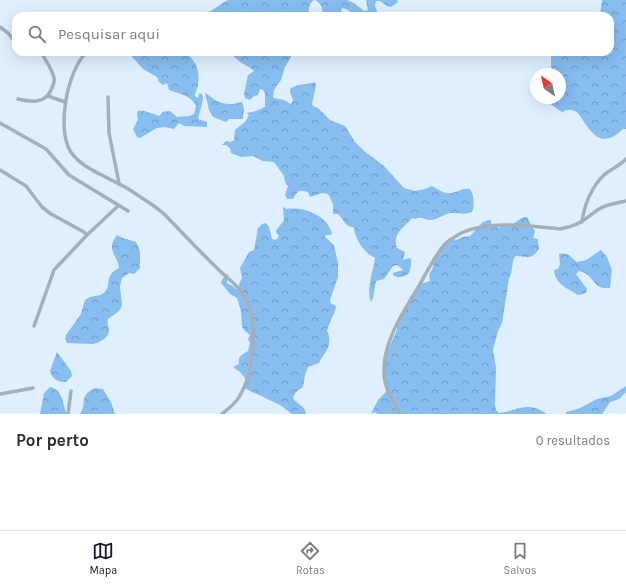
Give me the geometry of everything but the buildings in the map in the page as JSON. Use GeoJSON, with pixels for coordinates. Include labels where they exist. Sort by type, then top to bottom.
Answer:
{"type":"FeatureCollection","features":[{"type":"Feature","properties":{"kind":"street"},"geometry":{"type":"LineString","coordinates":[[0,27],[8,32],[12,38]]}},
{"type":"Feature","properties":{"kind":"street"},"geometry":{"type":"LineString","coordinates":[[18,99],[37,101],[48,96],[54,85],[54,76],[43,56]]}},
{"type":"Feature","properties":{"kind":"street"},"geometry":{"type":"LineString","coordinates":[[84,56],[75,69],[65,102],[66,139],[74,156],[89,167],[119,183],[162,213],[241,291],[248,303],[254,341],[251,361],[243,390],[236,402],[222,414]]}},
{"type":"Feature","properties":{"kind":"street"},"geometry":{"type":"LineString","coordinates":[[48,96],[65,102]]}},
{"type":"Feature","properties":{"kind":"street"},"geometry":{"type":"LineString","coordinates":[[108,97],[109,133],[119,183]]}},
{"type":"Feature","properties":{"kind":"street"},"geometry":{"type":"LineString","coordinates":[[0,123],[46,149],[61,167],[72,177],[128,211]]}},
{"type":"Feature","properties":{"kind":"street"},"geometry":{"type":"LineString","coordinates":[[582,222],[583,212],[588,198],[597,184],[605,175],[626,159]]}},
{"type":"Feature","properties":{"kind":"street"},"geometry":{"type":"LineString","coordinates":[[0,170],[26,186],[42,207],[51,214],[87,235]]}},
{"type":"Feature","properties":{"kind":"street"},"geometry":{"type":"LineString","coordinates":[[400,414],[386,388],[384,380],[384,362],[386,353],[402,314],[431,264],[446,243],[453,237],[477,228],[491,226],[560,229],[577,225],[600,209],[611,204],[626,201]]}},
{"type":"Feature","properties":{"kind":"street"},"geometry":{"type":"LineString","coordinates":[[34,326],[54,270],[87,235],[119,205]]}},
{"type":"Feature","properties":{"kind":"street"},"geometry":{"type":"LineString","coordinates":[[0,394],[33,388]]}},
{"type":"Feature","properties":{"kind":"street"},"geometry":{"type":"LineString","coordinates":[[68,414],[71,391]]}},
{"type":"Feature","properties":{"kind":"green space"},"geometry":{"type":"Polygon","coordinates":[[[228,0],[314,0],[310,5],[309,12],[209,12],[228,0]]]}},
{"type":"Feature","properties":{"kind":"green space"},"geometry":{"type":"Polygon","coordinates":[[[315,0],[347,0],[354,3],[364,11],[368,10],[366,0],[397,0],[398,2],[391,7],[380,1],[376,1],[375,6],[377,12],[350,12],[342,8],[341,12],[323,12],[322,7],[315,0]]]}},
{"type":"Feature","properties":{"kind":"green space"},"geometry":{"type":"Polygon","coordinates":[[[602,0],[626,0],[626,129],[623,129],[608,138],[602,139],[587,127],[578,113],[570,110],[562,112],[550,104],[566,104],[566,68],[551,68],[551,56],[614,56],[614,12],[600,12],[602,0]]]}},
{"type":"Feature","properties":{"kind":"green space"},"geometry":{"type":"Polygon","coordinates":[[[132,56],[189,56],[195,63],[198,70],[198,86],[195,96],[198,98],[199,94],[201,93],[203,97],[198,119],[207,122],[207,127],[184,126],[179,123],[174,129],[165,127],[157,128],[140,138],[137,137],[133,129],[138,120],[138,111],[159,116],[163,112],[170,111],[177,117],[189,116],[194,114],[196,106],[191,99],[169,90],[167,83],[163,85],[159,82],[157,77],[143,69],[132,56]]]}},
{"type":"Feature","properties":{"kind":"green space"},"geometry":{"type":"Polygon","coordinates":[[[234,56],[292,56],[285,67],[281,80],[274,90],[273,98],[284,100],[291,104],[293,100],[290,89],[299,85],[315,82],[316,86],[312,104],[313,106],[318,108],[330,120],[345,126],[355,142],[384,166],[404,188],[415,191],[432,186],[445,193],[453,193],[464,189],[470,189],[474,200],[472,212],[464,214],[449,213],[430,220],[412,218],[400,231],[396,238],[397,248],[405,252],[403,260],[409,258],[411,259],[409,273],[405,276],[397,277],[393,275],[393,273],[403,270],[397,265],[393,266],[384,279],[376,281],[371,302],[369,291],[375,258],[371,256],[361,245],[354,231],[354,227],[348,226],[338,214],[333,214],[333,204],[328,194],[322,193],[310,197],[308,192],[300,191],[297,192],[293,199],[287,199],[285,195],[288,186],[285,182],[284,176],[274,162],[263,161],[253,156],[241,157],[231,153],[230,148],[226,145],[222,145],[226,141],[231,142],[234,140],[235,130],[245,122],[249,115],[247,113],[265,107],[265,93],[263,90],[260,89],[258,95],[254,96],[250,100],[245,98],[244,94],[248,75],[254,71],[238,61],[234,56]]]}},
{"type":"Feature","properties":{"kind":"green space"},"geometry":{"type":"Polygon","coordinates":[[[205,93],[224,104],[242,102],[244,109],[243,119],[229,119],[226,122],[213,117],[209,110],[205,93]]]}},
{"type":"Feature","properties":{"kind":"green space"},"geometry":{"type":"Polygon","coordinates":[[[284,207],[286,209],[307,210],[325,221],[332,232],[331,235],[326,235],[325,237],[334,245],[338,263],[338,277],[330,300],[331,304],[335,305],[336,308],[327,330],[329,336],[328,348],[319,363],[308,367],[303,387],[296,392],[293,397],[294,400],[304,408],[305,414],[292,414],[280,405],[244,388],[246,379],[233,367],[239,364],[242,354],[248,351],[250,343],[248,339],[250,335],[242,327],[241,311],[237,298],[230,294],[221,283],[223,278],[228,274],[227,283],[236,289],[240,289],[239,284],[242,278],[240,268],[249,252],[254,250],[258,228],[262,224],[266,223],[269,227],[272,239],[275,240],[278,238],[279,235],[276,231],[284,220],[284,207]]]}},
{"type":"Feature","properties":{"kind":"green space"},"geometry":{"type":"Polygon","coordinates":[[[523,217],[527,217],[535,231],[533,238],[538,239],[539,249],[531,256],[515,256],[513,261],[502,323],[498,331],[493,350],[496,367],[495,405],[496,410],[499,413],[523,407],[532,407],[546,414],[378,414],[375,412],[371,414],[378,400],[386,392],[383,361],[397,330],[397,324],[420,284],[430,281],[429,275],[434,262],[442,249],[452,238],[456,240],[470,236],[483,222],[491,220],[491,225],[500,228],[501,225],[513,224],[523,217]]]}},
{"type":"Feature","properties":{"kind":"green space"},"geometry":{"type":"Polygon","coordinates":[[[117,235],[136,242],[140,251],[140,268],[134,274],[129,273],[122,278],[120,287],[122,304],[118,312],[108,319],[108,335],[101,341],[93,344],[67,343],[65,339],[66,335],[81,314],[85,300],[90,297],[103,294],[107,289],[109,277],[119,268],[112,249],[112,245],[117,235]]]}},
{"type":"Feature","properties":{"kind":"green space"},"geometry":{"type":"Polygon","coordinates":[[[601,250],[607,257],[612,270],[610,288],[599,287],[587,274],[579,271],[576,274],[587,289],[586,293],[578,295],[559,282],[554,270],[558,269],[560,264],[559,254],[568,254],[577,262],[586,260],[601,250]]]}},
{"type":"Feature","properties":{"kind":"green space"},"geometry":{"type":"Polygon","coordinates":[[[57,352],[71,371],[72,376],[66,382],[56,380],[50,371],[57,352]]]}},
{"type":"Feature","properties":{"kind":"green space"},"geometry":{"type":"Polygon","coordinates":[[[626,386],[626,392],[619,399],[610,402],[602,414],[566,414],[566,412],[578,409],[597,399],[611,396],[626,386]]]}},
{"type":"Feature","properties":{"kind":"green space"},"geometry":{"type":"Polygon","coordinates":[[[50,387],[58,391],[60,394],[67,414],[40,414],[44,393],[50,387]]]}},
{"type":"Feature","properties":{"kind":"green space"},"geometry":{"type":"Polygon","coordinates":[[[95,388],[103,389],[111,402],[115,414],[80,414],[85,397],[95,388]]]}}]}
